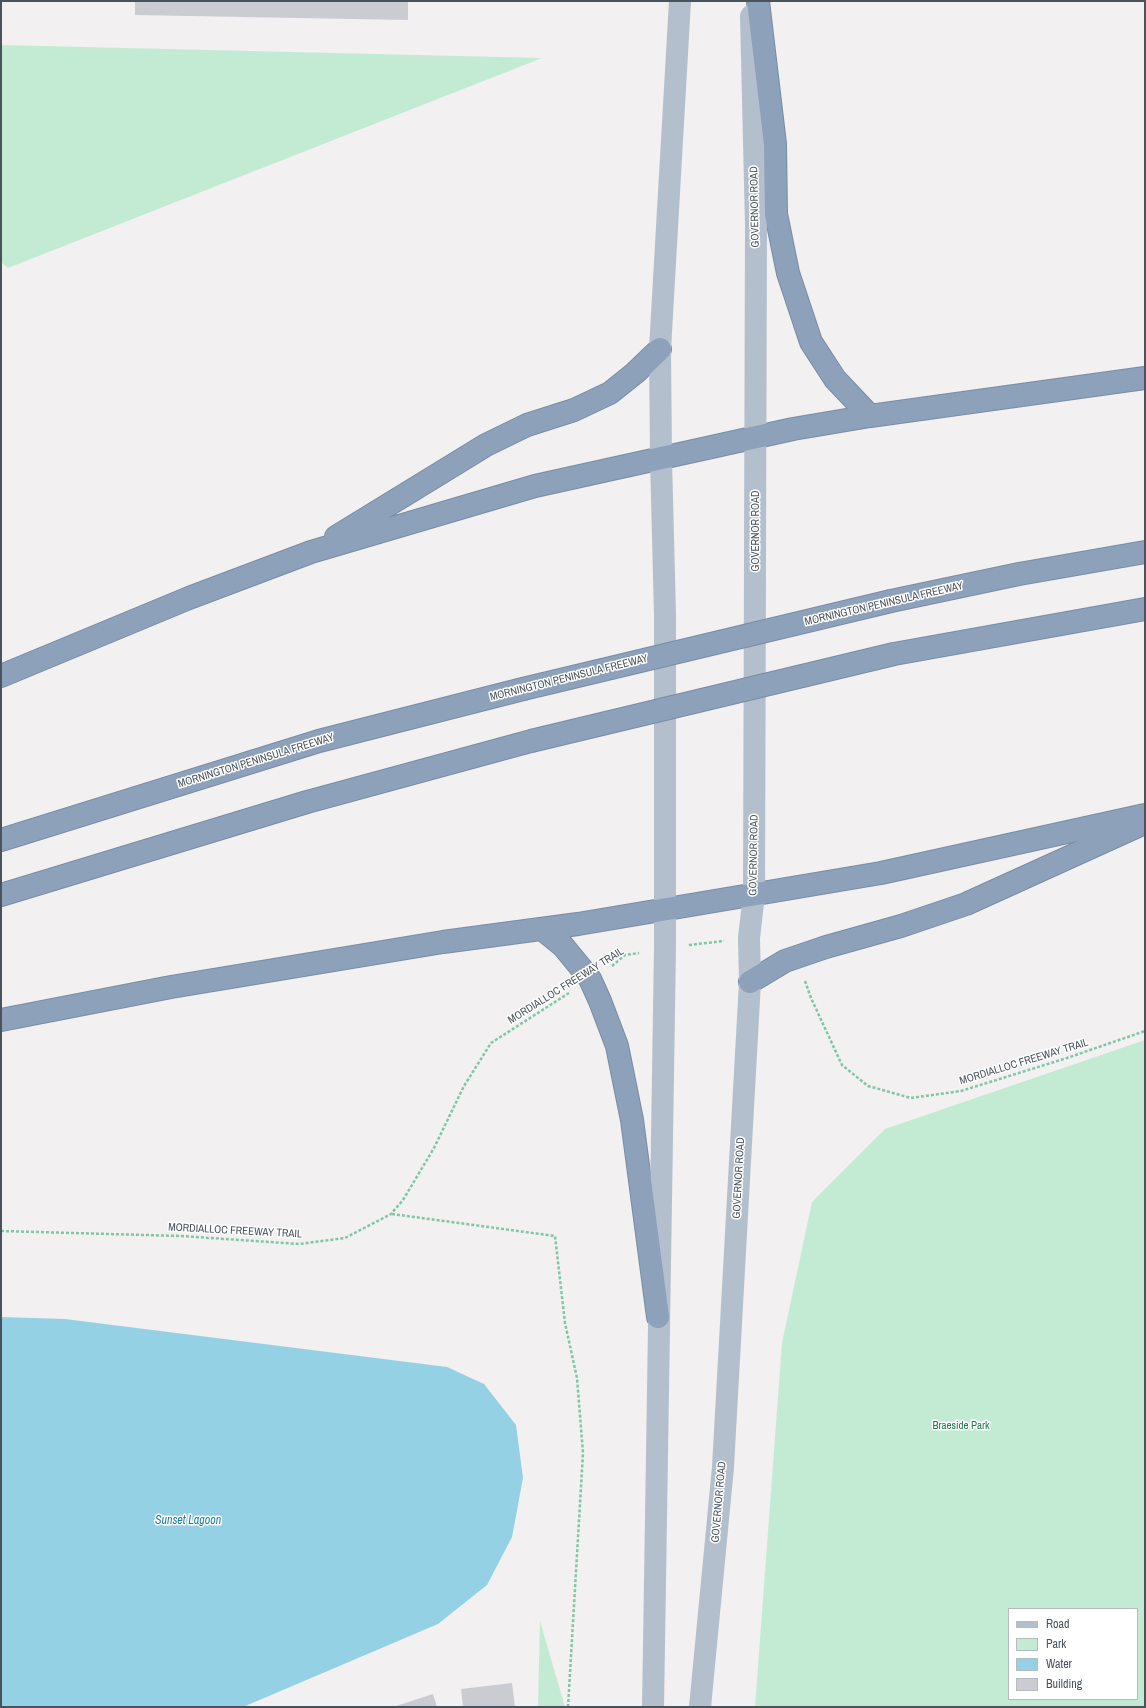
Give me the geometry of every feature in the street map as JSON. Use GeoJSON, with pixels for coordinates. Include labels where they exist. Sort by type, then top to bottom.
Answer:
{"type":"FeatureCollection","features":[{"type":"Feature","properties":{"kind":"highway"},"geometry":{"type":"LineString","coordinates":[[758,1],[775,144],[776,214],[788,273],[811,342],[835,379],[870,416]]}},
{"type":"Feature","properties":{"kind":"highway"},"geometry":{"type":"LineString","coordinates":[[311,552],[486,445],[527,425],[574,410],[610,393],[635,373],[660,349]]}},
{"type":"Feature","properties":{"kind":"highway"},"geometry":{"type":"LineString","coordinates":[[1,676],[189,598],[311,552],[535,486],[756,438],[793,428],[1145,378]]}},
{"type":"Feature","properties":{"kind":"highway","name":"MORNINGTON PENINSULA FREEWAY"},"geometry":{"type":"LineString","coordinates":[[1,840],[319,741],[523,689],[890,601],[1019,574],[1145,552]]}},
{"type":"Feature","properties":{"kind":"highway"},"geometry":{"type":"LineString","coordinates":[[1,895],[307,802],[531,741],[894,654],[1145,608]]}},
{"type":"Feature","properties":{"kind":"highway"},"geometry":{"type":"LineString","coordinates":[[1,1020],[171,986],[443,942],[542,929],[664,910],[881,873],[1145,815]]}},
{"type":"Feature","properties":{"kind":"highway"},"geometry":{"type":"LineString","coordinates":[[750,982],[785,960],[901,926],[966,904],[1067,860],[1145,823]]}},
{"type":"Feature","properties":{"kind":"highway"},"geometry":{"type":"LineString","coordinates":[[542,929],[563,946],[590,979],[617,1046],[632,1120],[658,1317]]}},
{"type":"Feature","properties":{"kind":"main road"},"geometry":{"type":"LineString","coordinates":[[653,1707],[664,947],[665,615],[660,349],[680,1]]}},
{"type":"Feature","properties":{"kind":"main road","name":"GOVERNOR ROAD"},"geometry":{"type":"LineString","coordinates":[[700,1707],[723,1467],[750,982],[749,938],[754,894],[756,225],[751,1]]}},
{"type":"Feature","properties":{"kind":"path","name":"MORDIALLOC FREEWAY TRAIL"},"geometry":{"type":"LineString","coordinates":[[1,1231],[181,1236],[299,1244],[345,1238],[391,1214],[403,1200],[434,1148],[464,1086],[491,1043],[625,956],[664,947],[749,938]]}},
{"type":"Feature","properties":{"kind":"path","name":"MORDIALLOC FREEWAY TRAIL"},"geometry":{"type":"LineString","coordinates":[[796,957],[811,998],[842,1065],[868,1086],[911,1098],[961,1091],[1067,1058],[1145,1031]]}},
{"type":"Feature","properties":{"kind":"path"},"geometry":{"type":"LineString","coordinates":[[391,1214],[554,1236],[565,1323],[577,1378],[583,1453],[568,1707]]}},
{"type":"Feature","properties":{"kind":"green space"},"geometry":{"type":"Polygon","coordinates":[[[1,45],[542,58],[8,268],[1,262],[1,45]]]}},
{"type":"Feature","properties":{"kind":"green space","name":"Braeside Park"},"geometry":{"type":"Polygon","coordinates":[[[1145,1040],[1145,1707],[755,1707],[782,1343],[812,1202],[885,1129],[1145,1040]]]}},
{"type":"Feature","properties":{"kind":"green space"},"geometry":{"type":"Polygon","coordinates":[[[540,1621],[565,1707],[538,1707],[540,1621]]]}},
{"type":"Feature","properties":{"kind":"water","name":"Sunset Lagoon"},"geometry":{"type":"Polygon","coordinates":[[[1,1317],[65,1319],[447,1367],[484,1384],[516,1425],[523,1478],[512,1537],[487,1585],[438,1624],[243,1707],[1,1707],[1,1317]]]}},
{"type":"Feature","properties":{"kind":"building"},"geometry":{"type":"Polygon","coordinates":[[[135,1],[408,1],[408,20],[135,15],[135,1]]]}},
{"type":"Feature","properties":{"kind":"building"},"geometry":{"type":"Polygon","coordinates":[[[512,1683],[515,1707],[463,1707],[461,1689],[512,1683]]]}},
{"type":"Feature","properties":{"kind":"building"},"geometry":{"type":"Polygon","coordinates":[[[433,1694],[437,1707],[393,1707],[433,1694]]]}}]}
